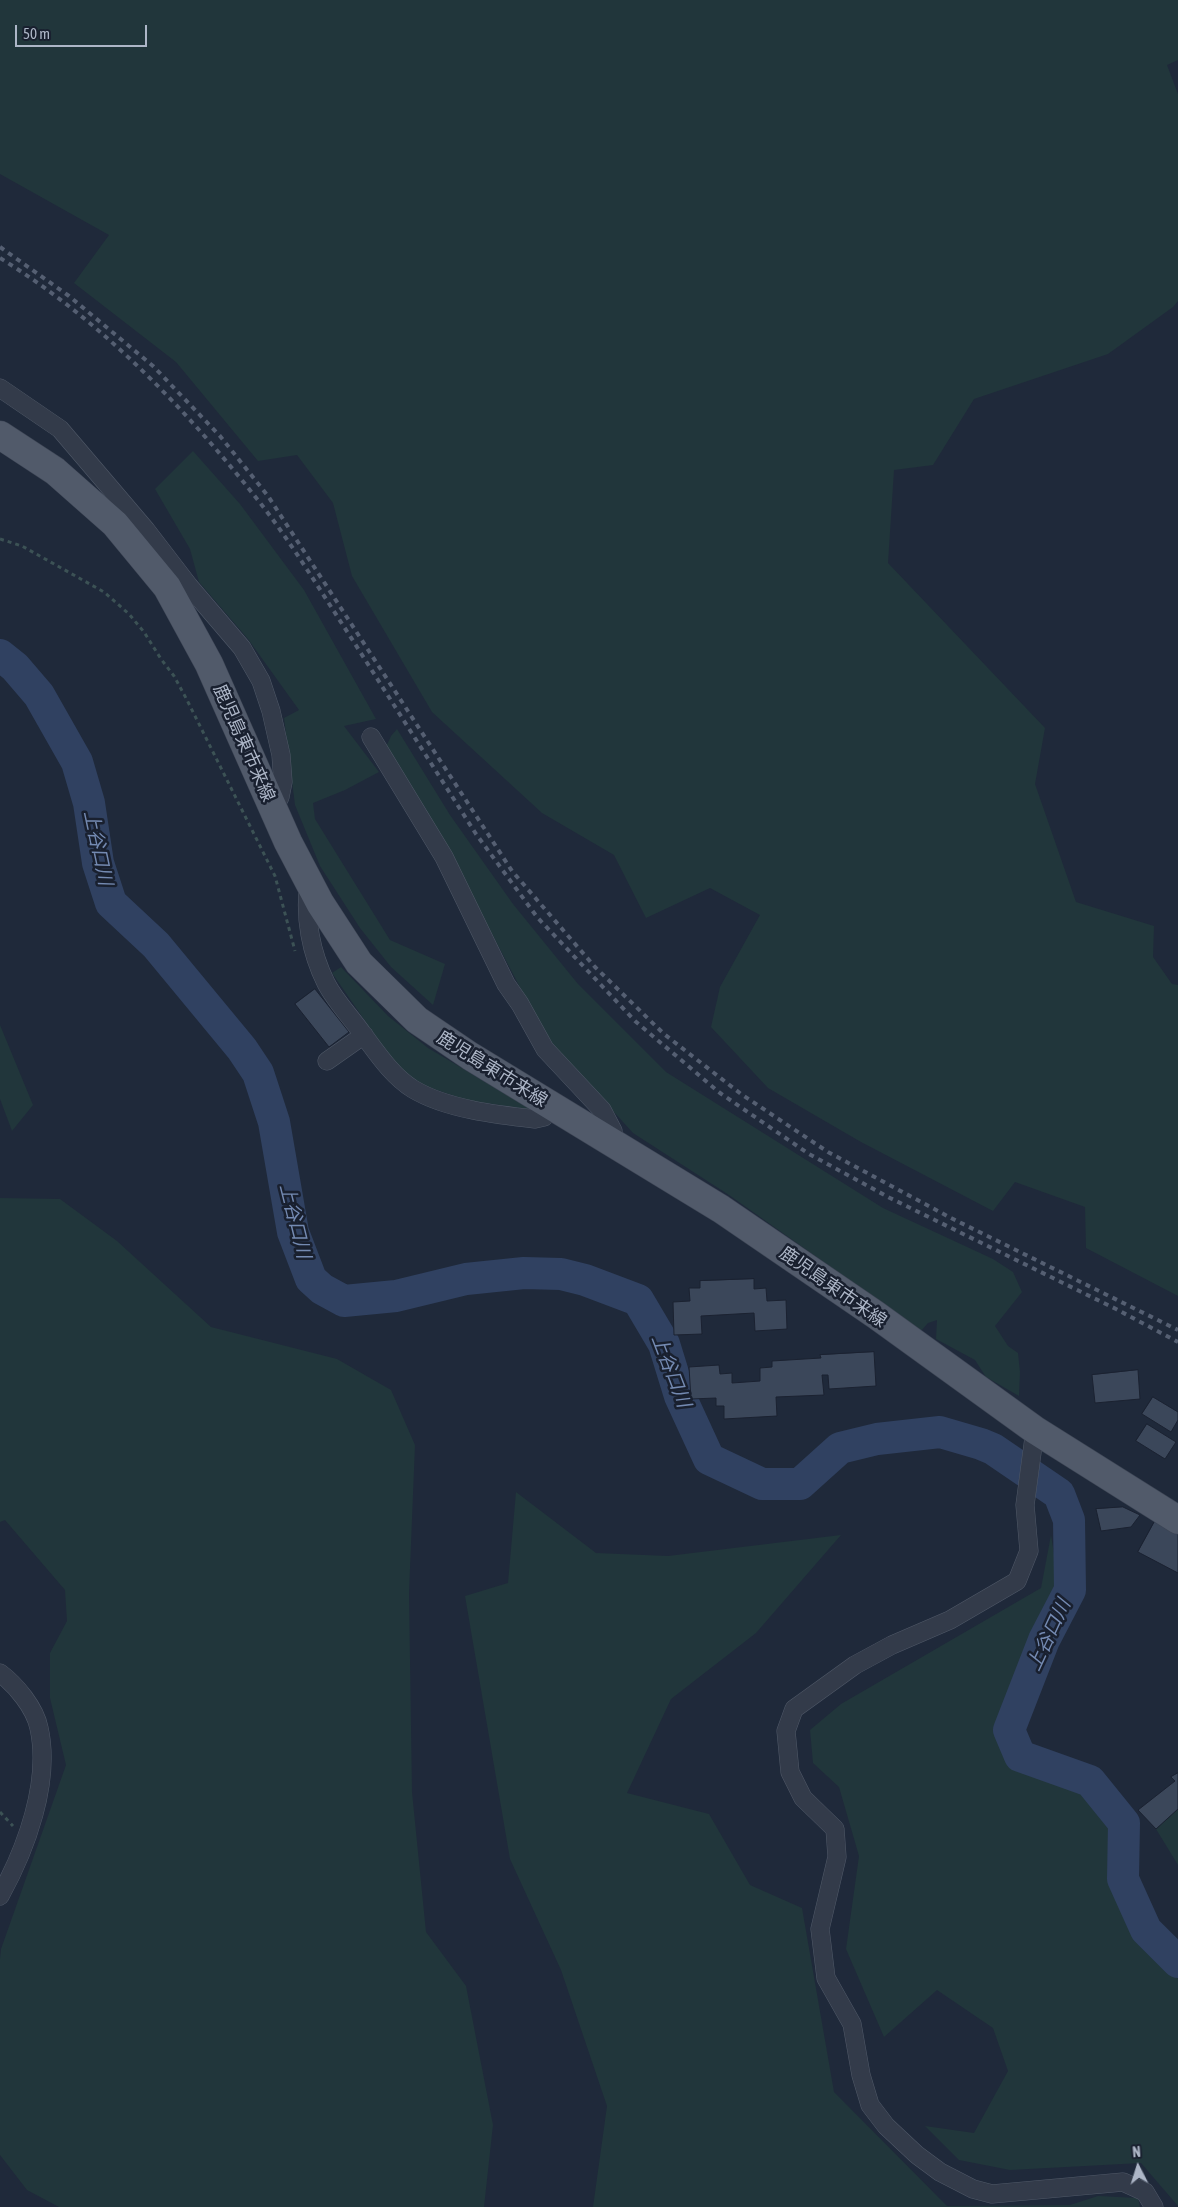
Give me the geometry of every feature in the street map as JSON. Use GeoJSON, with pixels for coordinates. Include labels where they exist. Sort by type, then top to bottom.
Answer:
{"type":"FeatureCollection","features":[{"type":"Feature","properties":{"kind":"main road","name":"鹿児島東市来線"},"geometry":{"type":"LineString","coordinates":[[0,435],[55,471],[115,524],[167,587],[209,664],[273,810],[320,903],[359,963],[417,1020],[470,1056],[729,1215],[876,1316],[1034,1430],[1178,1520]]}},
{"type":"Feature","properties":{"kind":"street"},"geometry":{"type":"LineString","coordinates":[[0,388],[60,429],[242,648],[260,681],[271,711],[281,755],[283,782],[280,797],[273,810]]}},
{"type":"Feature","properties":{"kind":"street"},"geometry":{"type":"LineString","coordinates":[[371,737],[444,857],[506,984],[520,1004],[544,1049],[602,1110],[613,1131],[613,1143]]}},
{"type":"Feature","properties":{"kind":"street"},"geometry":{"type":"LineString","coordinates":[[309,883],[306,900],[308,923],[316,956],[327,985],[398,1078],[413,1089],[430,1097],[475,1110],[535,1119],[544,1117],[554,1108]]}},
{"type":"Feature","properties":{"kind":"street"},"geometry":{"type":"LineString","coordinates":[[327,1061],[364,1035]]}},
{"type":"Feature","properties":{"kind":"street"},"geometry":{"type":"LineString","coordinates":[[1034,1430],[1025,1505],[1029,1551],[1017,1581],[950,1620],[892,1645],[855,1665],[794,1709],[786,1731],[790,1772],[804,1798],[834,1829],[837,1857],[820,1928],[826,1978],[852,2024],[861,2075],[870,2105],[886,2126],[917,2156],[940,2172],[973,2189],[992,2194],[1123,2182],[1145,2192],[1154,2207]]}},
{"type":"Feature","properties":{"kind":"street"},"geometry":{"type":"LineString","coordinates":[[0,1673],[23,1694],[39,1726],[43,1770],[27,1836],[15,1869],[0,1896]]}},
{"type":"Feature","properties":{"kind":"path"},"geometry":{"type":"LineString","coordinates":[[0,538],[22,546],[104,592],[129,614],[144,632],[160,659],[174,676],[187,700],[275,876],[292,948],[297,955],[316,956]]}},
{"type":"Feature","properties":{"kind":"green space"},"geometry":{"type":"Polygon","coordinates":[[[0,0],[1178,0],[1178,60],[1167,65],[1178,94],[1178,301],[1173,307],[1108,354],[974,399],[933,465],[894,470],[888,563],[1045,728],[1035,784],[1076,902],[1154,926],[1153,957],[1172,984],[1178,985],[1178,1296],[1086,1248],[1085,1207],[1015,1182],[993,1211],[861,1142],[768,1088],[711,1027],[720,987],[760,915],[710,888],[646,918],[614,855],[542,813],[432,712],[352,576],[333,503],[297,455],[258,461],[176,362],[74,283],[109,235],[0,174],[0,0]]]}},
{"type":"Feature","properties":{"kind":"green space"},"geometry":{"type":"Polygon","coordinates":[[[193,451],[240,504],[304,590],[376,719],[344,726],[379,772],[345,790],[313,803],[315,819],[390,940],[445,964],[433,1005],[391,967],[360,928],[320,866],[295,805],[284,718],[299,710],[248,639],[199,582],[190,549],[155,489],[193,451]]]}},
{"type":"Feature","properties":{"kind":"green space"},"geometry":{"type":"Polygon","coordinates":[[[397,729],[450,815],[513,904],[578,984],[666,1072],[883,1208],[993,1259],[1013,1272],[1022,1292],[995,1326],[1008,1346],[1018,1353],[1020,1372],[1019,1396],[986,1377],[975,1360],[936,1339],[937,1320],[928,1323],[921,1331],[729,1195],[633,1133],[555,1047],[535,1016],[491,932],[386,747],[397,729]]]}},
{"type":"Feature","properties":{"kind":"green space"},"geometry":{"type":"Polygon","coordinates":[[[341,967],[388,1016],[428,1048],[533,1110],[466,1100],[428,1087],[407,1075],[392,1060],[332,973],[341,967]]]}},
{"type":"Feature","properties":{"kind":"green space"},"geometry":{"type":"Polygon","coordinates":[[[0,1025],[33,1105],[12,1131],[0,1099],[0,1025]]]}},
{"type":"Feature","properties":{"kind":"green space"},"geometry":{"type":"Polygon","coordinates":[[[0,1198],[60,1199],[117,1241],[211,1327],[337,1359],[391,1390],[415,1445],[409,1593],[412,1792],[426,1932],[466,1986],[493,2125],[484,2207],[59,2207],[27,2190],[0,2155],[1,1949],[66,1765],[50,1698],[50,1653],[67,1621],[65,1590],[5,1520],[0,1522],[0,1198]]]}},
{"type":"Feature","properties":{"kind":"green space"},"geometry":{"type":"Polygon","coordinates":[[[516,1492],[596,1553],[668,1556],[841,1535],[756,1633],[671,1699],[627,1793],[709,1814],[750,1885],[802,1908],[834,2092],[947,2206],[1070,2205],[1098,2196],[1138,2198],[1140,2207],[593,2207],[607,2106],[561,1970],[510,1859],[465,1596],[508,1583],[516,1492]]]}},
{"type":"Feature","properties":{"kind":"green space"},"geometry":{"type":"Polygon","coordinates":[[[1051,1535],[1059,1586],[997,1731],[1011,1761],[1084,1787],[1111,1823],[1114,1882],[1138,1939],[1178,1979],[1178,2206],[1141,2163],[1010,2170],[959,2160],[925,2126],[974,2133],[1008,2071],[993,2028],[937,1990],[884,2037],[846,1949],[859,1856],[839,1787],[813,1763],[810,1730],[841,1704],[1041,1588],[1051,1535]]]}},
{"type":"Feature","properties":{"kind":"green space"},"geometry":{"type":"Polygon","coordinates":[[[1178,1809],[1178,1865],[1156,1829],[1178,1809]]]}},
{"type":"Feature","properties":{"kind":"building"},"geometry":{"type":"Polygon","coordinates":[[[315,989],[349,1032],[329,1047],[295,1004],[315,989]]]}},
{"type":"Feature","properties":{"kind":"building"},"geometry":{"type":"Polygon","coordinates":[[[754,1279],[754,1289],[766,1288],[767,1301],[786,1300],[787,1329],[755,1331],[754,1313],[701,1316],[702,1334],[674,1335],[673,1302],[690,1301],[689,1288],[700,1288],[700,1281],[754,1279]]]}},
{"type":"Feature","properties":{"kind":"building"},"geometry":{"type":"Polygon","coordinates":[[[874,1352],[876,1386],[829,1389],[828,1375],[822,1375],[824,1395],[776,1397],[777,1416],[724,1419],[724,1406],[716,1406],[716,1398],[691,1399],[689,1367],[719,1365],[720,1374],[732,1373],[732,1383],[760,1381],[760,1368],[772,1367],[772,1361],[821,1358],[820,1355],[874,1352]]]}},
{"type":"Feature","properties":{"kind":"building"},"geometry":{"type":"Polygon","coordinates":[[[1138,1370],[1140,1399],[1095,1403],[1092,1375],[1138,1370]]]}},
{"type":"Feature","properties":{"kind":"building"},"geometry":{"type":"Polygon","coordinates":[[[1153,1397],[1178,1412],[1178,1420],[1171,1432],[1142,1414],[1153,1397]]]}},
{"type":"Feature","properties":{"kind":"building"},"geometry":{"type":"Polygon","coordinates":[[[1147,1424],[1176,1442],[1165,1459],[1136,1441],[1147,1424]]]}},
{"type":"Feature","properties":{"kind":"building"},"geometry":{"type":"Polygon","coordinates":[[[1123,1507],[1140,1515],[1131,1527],[1101,1531],[1096,1509],[1123,1507]]]}},
{"type":"Feature","properties":{"kind":"building"},"geometry":{"type":"Polygon","coordinates":[[[1155,1521],[1178,1533],[1178,1573],[1138,1552],[1155,1521]]]}},
{"type":"Feature","properties":{"kind":"building"},"geometry":{"type":"Polygon","coordinates":[[[1178,1773],[1178,1809],[1156,1829],[1138,1810],[1175,1781],[1171,1777],[1178,1773]]]}},
{"type":"Feature","properties":{"kind":"waterway","name":"上谷口川"},"geometry":{"type":"LineString","coordinates":[[0,655],[15,667],[39,695],[77,762],[89,803],[98,863],[111,903],[156,945],[242,1049],[258,1073],[274,1122],[293,1232],[311,1279],[322,1289],[344,1301],[396,1296],[466,1279],[524,1273],[561,1274],[585,1280],[638,1300],[664,1344],[680,1396],[709,1459],[762,1484],[800,1484],[840,1448],[877,1439],[940,1432],[993,1449],[1059,1494],[1069,1520],[1070,1590],[1044,1640],[1009,1730],[1020,1756],[1090,1781],[1124,1823],[1123,1879],[1146,1930],[1178,1962]]}},
{"type":"Feature","properties":{"kind":"railway"},"geometry":{"type":"LineString","coordinates":[[0,247],[69,296],[153,366],[220,436],[268,496],[512,871],[595,967],[664,1034],[741,1094],[828,1152],[951,1218],[1178,1330]]}},
{"type":"Feature","properties":{"kind":"railway"},"geometry":{"type":"LineString","coordinates":[[0,258],[37,283],[108,339],[173,401],[233,469],[296,552],[476,834],[537,917],[635,1021],[720,1093],[809,1154],[890,1198],[1116,1309],[1178,1342]]}}]}
